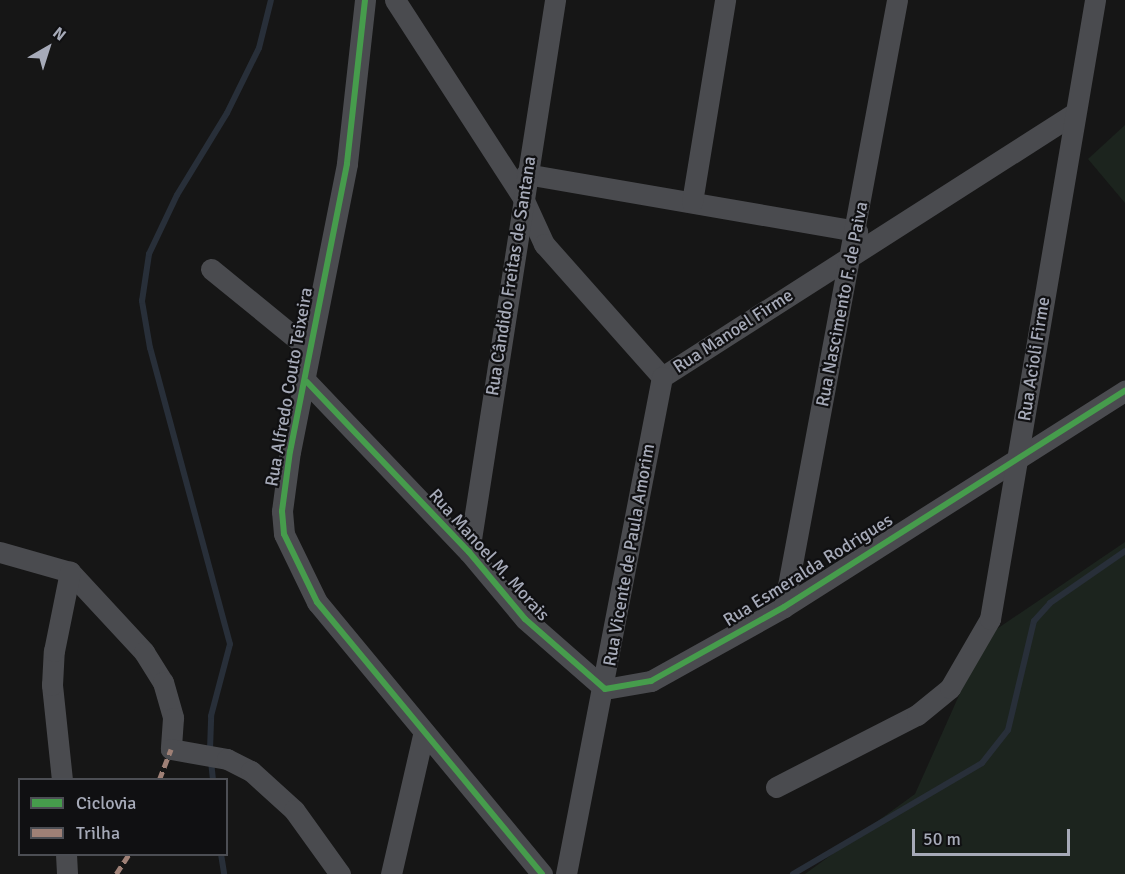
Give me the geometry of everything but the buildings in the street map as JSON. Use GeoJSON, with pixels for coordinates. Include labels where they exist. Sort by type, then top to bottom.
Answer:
{"type":"FeatureCollection","features":[{"type":"Feature","properties":{"kind":"street","name":"Rua Alfredo Couto Teixeira"},"geometry":{"type":"LineString","coordinates":[[365,0],[347,164],[309,350],[307,382],[290,451],[282,511],[284,534],[317,602],[423,735],[542,874]]}},
{"type":"Feature","properties":{"kind":"street","name":"Rua Manoel Firme"},"geometry":{"type":"LineString","coordinates":[[395,0],[524,198],[544,244],[662,378],[1075,113]]}},
{"type":"Feature","properties":{"kind":"street","name":"Rua Cândido Freitas de Santana"},"geometry":{"type":"LineString","coordinates":[[469,552],[526,174],[555,0]]}},
{"type":"Feature","properties":{"kind":"street"},"geometry":{"type":"LineString","coordinates":[[692,202],[725,0]]}},
{"type":"Feature","properties":{"kind":"street","name":"Rua Nascimento F. de Paiva"},"geometry":{"type":"LineString","coordinates":[[784,607],[857,231],[897,0]]}},
{"type":"Feature","properties":{"kind":"street","name":"Rua Acioli Firme"},"geometry":{"type":"LineString","coordinates":[[776,787],[917,715],[966,666],[998,593],[1018,456],[1095,0]]}},
{"type":"Feature","properties":{"kind":"street"},"geometry":{"type":"LineString","coordinates":[[526,174],[857,231]]}},
{"type":"Feature","properties":{"kind":"street"},"geometry":{"type":"LineString","coordinates":[[211,269],[309,350]]}},
{"type":"Feature","properties":{"kind":"street","name":"Rua Vicente de Paula Amorim"},"geometry":{"type":"LineString","coordinates":[[566,874],[605,689],[662,378]]}},
{"type":"Feature","properties":{"kind":"street","name":"Rua Manoel M. Morais"},"geometry":{"type":"LineString","coordinates":[[307,382],[469,552],[525,620],[605,689]]}},
{"type":"Feature","properties":{"kind":"street","name":"Rua Esmeralda Rodrigues"},"geometry":{"type":"LineString","coordinates":[[605,689],[651,681],[784,607],[1018,456],[1125,391]]}},
{"type":"Feature","properties":{"kind":"street"},"geometry":{"type":"LineString","coordinates":[[0,552],[70,572],[144,652],[163,682],[173,718],[171,749],[226,759],[251,771],[294,810],[340,874]]}},
{"type":"Feature","properties":{"kind":"street"},"geometry":{"type":"LineString","coordinates":[[62,778],[52,685],[54,651],[70,572]]}},
{"type":"Feature","properties":{"kind":"street"},"geometry":{"type":"LineString","coordinates":[[391,874],[423,735]]}},
{"type":"Feature","properties":{"kind":"street"},"geometry":{"type":"LineString","coordinates":[[66,856],[67,874]]}},
{"type":"Feature","properties":{"kind":"shaded area"},"geometry":{"type":"Polygon","coordinates":[[[1125,125],[1125,203],[1088,159],[1125,125]]]}},
{"type":"Feature","properties":{"kind":"shaded area"},"geometry":{"type":"Polygon","coordinates":[[[1125,542],[1125,874],[805,874],[915,794],[985,637],[1125,542]]]}},
{"type":"Feature","properties":{"kind":"waterway"},"geometry":{"type":"LineString","coordinates":[[210,750],[211,716],[230,644],[150,348],[142,301],[149,254],[177,195],[227,113],[259,48],[271,0]]}},
{"type":"Feature","properties":{"kind":"waterway"},"geometry":{"type":"LineString","coordinates":[[793,874],[982,763],[1008,730],[1034,621],[1050,603],[1125,551]]}},
{"type":"Feature","properties":{"kind":"waterway"},"geometry":{"type":"LineString","coordinates":[[211,761],[213,778]]}},
{"type":"Feature","properties":{"kind":"waterway"},"geometry":{"type":"LineString","coordinates":[[221,856],[224,874]]}},
{"type":"Feature","properties":{"kind":"marked path"},"geometry":{"type":"LineString","coordinates":[[160,778],[171,749]]}},
{"type":"Feature","properties":{"kind":"marked path"},"geometry":{"type":"LineString","coordinates":[[116,874],[128,856]]}},
{"type":"Feature","properties":{"kind":"cycle path"},"geometry":{"type":"LineString","coordinates":[[365,0],[347,164],[290,451],[282,511],[284,534],[317,602],[542,874]]}},
{"type":"Feature","properties":{"kind":"cycle path"},"geometry":{"type":"LineString","coordinates":[[307,382],[469,552],[525,619],[605,689],[651,681],[784,607],[1125,391]]}}]}
